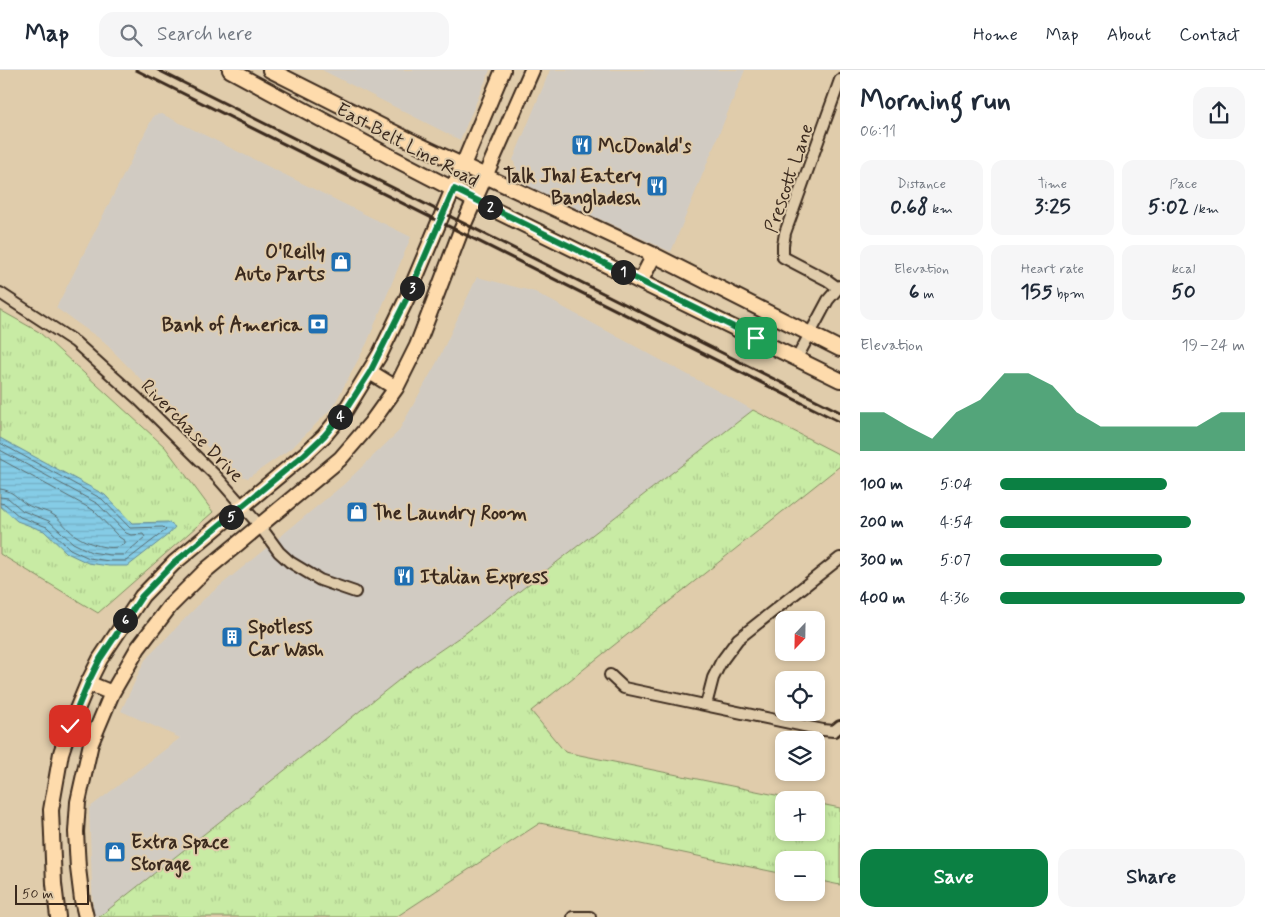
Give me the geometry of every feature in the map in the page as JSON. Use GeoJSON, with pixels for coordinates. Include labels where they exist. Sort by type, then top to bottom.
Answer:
{"type":"FeatureCollection","features":[{"type":"Feature","properties":{"kind":"main road","name":"East Belt Line Road"},"geometry":{"type":"LineString","coordinates":[[230,70],[474,200],[641,280],[840,380]]}},
{"type":"Feature","properties":{"kind":"main road","name":"East Belt Line Road"},"geometry":{"type":"LineString","coordinates":[[270,70],[484,177],[654,255],[840,349]]}},
{"type":"Feature","properties":{"kind":"main road"},"geometry":{"type":"LineString","coordinates":[[58,917],[54,884],[51,810],[61,753],[72,720],[88,683],[114,636],[142,596],[174,563],[305,454],[324,436],[345,411],[370,372],[407,298],[503,70]]}},
{"type":"Feature","properties":{"kind":"main road"},"geometry":{"type":"LineString","coordinates":[[86,917],[78,868],[76,832],[78,802],[91,743],[112,693],[138,648],[170,606],[206,570],[340,459],[371,423],[396,388],[418,346],[434,300],[474,200],[532,70]]}},
{"type":"Feature","properties":{"kind":"main road"},"geometry":{"type":"LineString","coordinates":[[641,280],[654,255]]}},
{"type":"Feature","properties":{"kind":"main road"},"geometry":{"type":"LineString","coordinates":[[370,372],[396,388]]}},
{"type":"Feature","properties":{"kind":"main road"},"geometry":{"type":"LineString","coordinates":[[88,683],[112,693]]}},
{"type":"Feature","properties":{"kind":"street","name":"Prescott Lane"},"geometry":{"type":"LineString","coordinates":[[839,287],[783,257],[783,245],[785,233],[840,80]]}},
{"type":"Feature","properties":{"kind":"street"},"geometry":{"type":"LineString","coordinates":[[797,358],[828,300],[839,287]]}},
{"type":"Feature","properties":{"kind":"street","name":"Riverchase Drive"},"geometry":{"type":"LineString","coordinates":[[0,294],[75,342],[137,398],[217,477],[260,526],[279,552],[290,562],[320,580],[355,592]]}},
{"type":"Feature","properties":{"kind":"street"},"geometry":{"type":"LineString","coordinates":[[706,705],[713,678],[732,645],[750,628],[840,558]]}},
{"type":"Feature","properties":{"kind":"street"},"geometry":{"type":"LineString","coordinates":[[610,676],[624,688],[770,720],[834,731],[840,726]]}},
{"type":"Feature","properties":{"kind":"street"},"geometry":{"type":"LineString","coordinates":[[573,917],[590,917]]}},
{"type":"Feature","properties":{"kind":"shaded area"},"geometry":{"type":"Polygon","coordinates":[[[322,70],[490,70],[460,140],[322,70]]]}},
{"type":"Feature","properties":{"kind":"shaded area"},"geometry":{"type":"Polygon","coordinates":[[[550,70],[745,70],[671,252],[522,183],[513,160],[550,70]]]}},
{"type":"Feature","properties":{"kind":"shaded area"},"geometry":{"type":"Polygon","coordinates":[[[162,114],[411,237],[367,343],[333,407],[293,447],[248,478],[234,474],[103,341],[56,308],[154,115],[162,114]]]}},
{"type":"Feature","properties":{"kind":"shaded area"},"geometry":{"type":"Polygon","coordinates":[[[477,277],[535,292],[753,410],[467,632],[413,669],[99,917],[96,917],[93,911],[89,808],[180,738],[121,711],[145,660],[204,599],[343,485],[398,432],[437,362],[477,277]]]}},
{"type":"Feature","properties":{"kind":"green space"},"geometry":{"type":"Polygon","coordinates":[[[0,310],[39,332],[165,447],[213,512],[98,613],[0,554],[0,310]]]}},
{"type":"Feature","properties":{"kind":"green space"},"geometry":{"type":"Polygon","coordinates":[[[753,410],[840,455],[840,466],[531,711],[565,752],[775,795],[775,841],[825,841],[825,805],[840,808],[840,885],[825,882],[825,851],[775,851],[775,872],[540,823],[396,917],[99,917],[413,669],[467,632],[753,410]]]}},
{"type":"Feature","properties":{"kind":"water"},"geometry":{"type":"Polygon","coordinates":[[[0,438],[105,495],[132,523],[168,522],[175,527],[169,534],[128,566],[88,563],[67,553],[44,531],[17,521],[0,506],[0,438]]]}},
{"type":"Feature","properties":{"kind":"railway"},"geometry":{"type":"LineString","coordinates":[[136,70],[840,422]]}},
{"type":"Feature","properties":{"kind":"railway"},"geometry":{"type":"LineString","coordinates":[[158,70],[840,412]]}},
{"type":"Feature","properties":{"kind":"place","name":"McDonald's"},"geometry":{"type":"Point","coordinates":[582,145]}},
{"type":"Feature","properties":{"kind":"place","name":"Talk Jhal Eatery Bangladesh"},"geometry":{"type":"Point","coordinates":[657,186]}},
{"type":"Feature","properties":{"kind":"place","name":"O'Reilly Auto Parts"},"geometry":{"type":"Point","coordinates":[341,262]}},
{"type":"Feature","properties":{"kind":"place","name":"Bank of America"},"geometry":{"type":"Point","coordinates":[318,324]}},
{"type":"Feature","properties":{"kind":"place","name":"The Laundry Room"},"geometry":{"type":"Point","coordinates":[357,512]}},
{"type":"Feature","properties":{"kind":"place","name":"Italian Express"},"geometry":{"type":"Point","coordinates":[404,576]}},
{"type":"Feature","properties":{"kind":"place","name":"Spotless Car Wash"},"geometry":{"type":"Point","coordinates":[232,637]}},
{"type":"Feature","properties":{"kind":"place","name":"Extra Space Storage"},"geometry":{"type":"Point","coordinates":[115,852]}},
{"type":"Feature","properties":{"kind":"route"},"geometry":{"type":"LineString","coordinates":[[70,726],[100,659],[142,596],[174,563],[305,454],[324,436],[345,411],[380,354],[407,298],[454,189],[756,338]]}}]}
